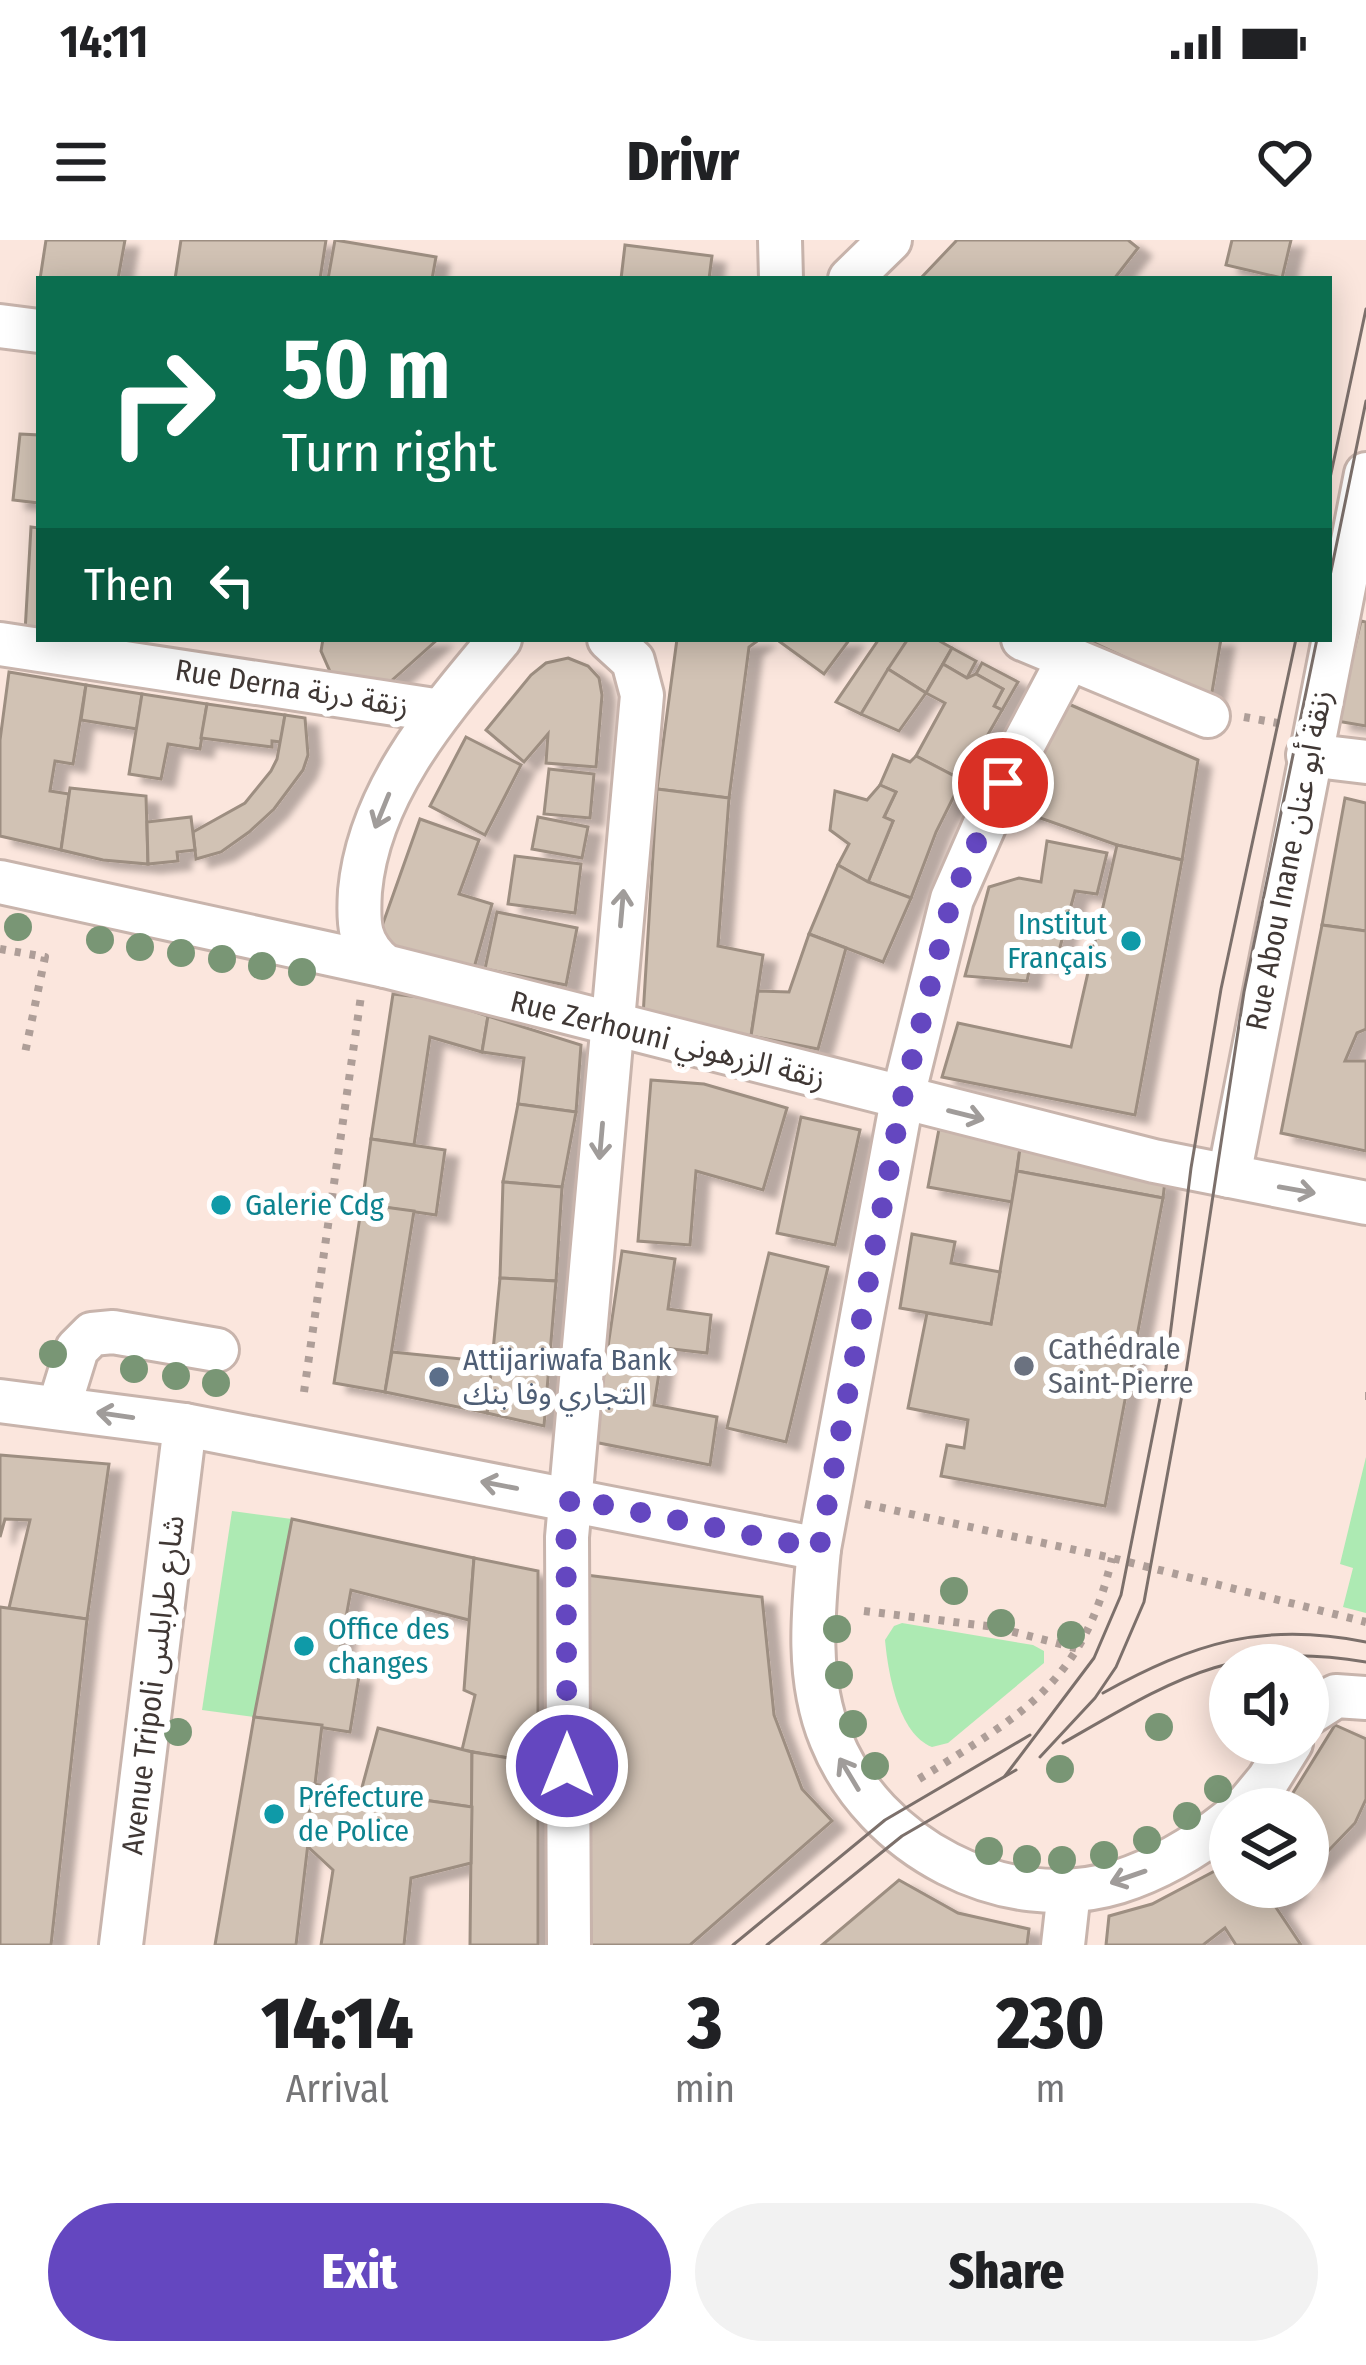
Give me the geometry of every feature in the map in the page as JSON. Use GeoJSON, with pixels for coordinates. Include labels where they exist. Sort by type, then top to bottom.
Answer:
{"type":"FeatureCollection","features":[{"type":"Feature","properties":{"kind":"street"},"geometry":{"type":"LineString","coordinates":[[780,240],[782,276]]}},
{"type":"Feature","properties":{"kind":"street"},"geometry":{"type":"LineString","coordinates":[[853,276],[890,240]]}},
{"type":"Feature","properties":{"kind":"street"},"geometry":{"type":"LineString","coordinates":[[0,326],[36,331]]}},
{"type":"Feature","properties":{"kind":"street","name":"Rue Abou Inane زنقة أبو عنان"},"geometry":{"type":"LineString","coordinates":[[1332,640],[1366,474]]}},
{"type":"Feature","properties":{"kind":"street"},"geometry":{"type":"LineString","coordinates":[[375,964],[358,928],[365,862],[393,785],[441,711],[502,642]]}},
{"type":"Feature","properties":{"kind":"street"},"geometry":{"type":"LineString","coordinates":[[569,1945],[566,1538],[642,695],[633,662],[612,642]]}},
{"type":"Feature","properties":{"kind":"street"},"geometry":{"type":"LineString","coordinates":[[1029,642],[1219,715]]}},
{"type":"Feature","properties":{"kind":"street","name":"Rue Abou Inane زنقة أبو عنان"},"geometry":{"type":"LineString","coordinates":[[1229,1176],[1332,642]]}},
{"type":"Feature","properties":{"kind":"street","name":"Rue Derna زنقة درنة"},"geometry":{"type":"LineString","coordinates":[[0,644],[441,711]]}},
{"type":"Feature","properties":{"kind":"street"},"geometry":{"type":"LineString","coordinates":[[1068,660],[1003,783],[952,898],[902,1100],[819,1549],[814,1609],[818,1696],[829,1737],[848,1775],[873,1809],[931,1856],[980,1876],[1069,1891],[1114,1883],[1162,1865],[1209,1834]]}},
{"type":"Feature","properties":{"kind":"street"},"geometry":{"type":"LineString","coordinates":[[1311,743],[1366,762]]}},
{"type":"Feature","properties":{"kind":"street","name":"Rue Zerhouni زنقة الزرهوني"},"geometry":{"type":"LineString","coordinates":[[0,882],[375,964],[902,1100],[1366,1203]]}},
{"type":"Feature","properties":{"kind":"street"},"geometry":{"type":"LineString","coordinates":[[59,1407],[76,1349],[92,1334],[113,1332],[217,1350]]}},
{"type":"Feature","properties":{"kind":"street"},"geometry":{"type":"LineString","coordinates":[[0,1401],[184,1425],[819,1549]]}},
{"type":"Feature","properties":{"kind":"street","name":"Avenue Tripoli شارع طرابلس"},"geometry":{"type":"LineString","coordinates":[[121,1945],[184,1425]]}},
{"type":"Feature","properties":{"kind":"street"},"geometry":{"type":"LineString","coordinates":[[1329,1700],[1336,1696],[1366,1698]]}},
{"type":"Feature","properties":{"kind":"street"},"geometry":{"type":"LineString","coordinates":[[1064,1945],[1069,1891]]}},
{"type":"Feature","properties":{"kind":"path"},"geometry":{"type":"LineString","coordinates":[[1219,715],[1311,743]]}},
{"type":"Feature","properties":{"kind":"path"},"geometry":{"type":"LineString","coordinates":[[0,949],[45,957],[24,1058]]}},
{"type":"Feature","properties":{"kind":"path"},"geometry":{"type":"LineString","coordinates":[[304,1392],[375,964]]}},
{"type":"Feature","properties":{"kind":"path"},"geometry":{"type":"LineString","coordinates":[[829,1496],[1112,1558],[1366,1622]]}},
{"type":"Feature","properties":{"kind":"path"},"geometry":{"type":"LineString","coordinates":[[919,1779],[1030,1706],[1061,1676],[1094,1620],[1112,1558]]}},
{"type":"Feature","properties":{"kind":"path"},"geometry":{"type":"LineString","coordinates":[[864,1611],[995,1627],[1079,1649]]}},
{"type":"Feature","properties":{"kind":"green space"},"geometry":{"type":"Polygon","coordinates":[[[1366,1457],[1366,1613],[1343,1607],[1353,1568],[1340,1564],[1366,1457]]]}},
{"type":"Feature","properties":{"kind":"green space"},"geometry":{"type":"Polygon","coordinates":[[[232,1511],[292,1519],[254,1717],[202,1710],[232,1511]]]}},
{"type":"Feature","properties":{"kind":"green space"},"geometry":{"type":"Polygon","coordinates":[[[902,1623],[1033,1645],[1044,1651],[1044,1663],[948,1743],[932,1747],[911,1729],[892,1684],[885,1640],[902,1623]]]}},
{"type":"Feature","properties":{"kind":"building"},"geometry":{"type":"Polygon","coordinates":[[[46,240],[125,240],[119,276],[40,276],[46,240]]]}},
{"type":"Feature","properties":{"kind":"building"},"geometry":{"type":"Polygon","coordinates":[[[181,240],[326,240],[320,276],[175,276],[181,240]]]}},
{"type":"Feature","properties":{"kind":"building"},"geometry":{"type":"Polygon","coordinates":[[[335,240],[436,257],[433,276],[329,276],[335,240]]]}},
{"type":"Feature","properties":{"kind":"building"},"geometry":{"type":"Polygon","coordinates":[[[957,240],[1128,240],[1138,248],[1116,276],[923,276],[957,240]]]}},
{"type":"Feature","properties":{"kind":"building"},"geometry":{"type":"Polygon","coordinates":[[[1232,240],[1291,240],[1282,276],[1226,265],[1232,240]]]}},
{"type":"Feature","properties":{"kind":"building"},"geometry":{"type":"Polygon","coordinates":[[[625,245],[712,256],[709,276],[621,276],[625,245]]]}},
{"type":"Feature","properties":{"kind":"building"},"geometry":{"type":"Polygon","coordinates":[[[20,434],[36,435],[36,503],[13,500],[20,434]]]}},
{"type":"Feature","properties":{"kind":"building"},"geometry":{"type":"Polygon","coordinates":[[[31,527],[36,528],[36,633],[25,632],[31,527]]]}},
{"type":"Feature","properties":{"kind":"building"},"geometry":{"type":"Polygon","coordinates":[[[1361,621],[1366,622],[1366,726],[1337,721],[1361,621]]]}},
{"type":"Feature","properties":{"kind":"building"},"geometry":{"type":"Polygon","coordinates":[[[322,642],[435,642],[390,682],[332,676],[321,651],[322,642]]]}},
{"type":"Feature","properties":{"kind":"building"},"geometry":{"type":"Polygon","coordinates":[[[677,642],[756,642],[749,647],[729,798],[657,789],[677,642]]]}},
{"type":"Feature","properties":{"kind":"building"},"geometry":{"type":"Polygon","coordinates":[[[780,642],[848,642],[824,674],[780,642]]]}},
{"type":"Feature","properties":{"kind":"building"},"geometry":{"type":"Polygon","coordinates":[[[877,642],[906,642],[861,714],[836,702],[877,642]]]}},
{"type":"Feature","properties":{"kind":"building"},"geometry":{"type":"Polygon","coordinates":[[[906,642],[941,642],[952,648],[926,693],[888,669],[906,642]]]}},
{"type":"Feature","properties":{"kind":"building"},"geometry":{"type":"Polygon","coordinates":[[[1092,642],[1220,642],[1211,698],[1092,642]]]}},
{"type":"Feature","properties":{"kind":"building"},"geometry":{"type":"Polygon","coordinates":[[[952,648],[976,661],[967,678],[943,664],[952,648]]]}},
{"type":"Feature","properties":{"kind":"building"},"geometry":{"type":"Polygon","coordinates":[[[568,658],[588,666],[599,678],[596,767],[546,763],[548,734],[524,762],[486,730],[531,675],[546,663],[568,658]]]}},
{"type":"Feature","properties":{"kind":"building"},"geometry":{"type":"Polygon","coordinates":[[[982,663],[1018,682],[1002,710],[994,706],[1003,689],[976,674],[982,663]]]}},
{"type":"Feature","properties":{"kind":"building"},"geometry":{"type":"Polygon","coordinates":[[[943,664],[967,678],[976,674],[1003,689],[994,706],[1002,710],[962,780],[916,756],[945,703],[926,693],[943,664]]]}},
{"type":"Feature","properties":{"kind":"building"},"geometry":{"type":"Polygon","coordinates":[[[888,669],[926,693],[899,731],[861,714],[888,669]]]}},
{"type":"Feature","properties":{"kind":"building"},"geometry":{"type":"Polygon","coordinates":[[[9,672],[86,685],[73,764],[55,761],[50,791],[69,794],[61,850],[0,836],[0,740],[9,672]]]}},
{"type":"Feature","properties":{"kind":"building"},"geometry":{"type":"Polygon","coordinates":[[[86,685],[142,694],[137,729],[81,720],[86,685]]]}},
{"type":"Feature","properties":{"kind":"building"},"geometry":{"type":"Polygon","coordinates":[[[142,694],[207,704],[200,749],[168,744],[161,779],[129,774],[142,694]]]}},
{"type":"Feature","properties":{"kind":"building"},"geometry":{"type":"Polygon","coordinates":[[[1057,699],[1198,760],[1182,860],[1117,845],[1003,805],[1057,699]]]}},
{"type":"Feature","properties":{"kind":"building"},"geometry":{"type":"Polygon","coordinates":[[[207,704],[285,715],[281,742],[272,741],[272,747],[201,738],[207,704]]]}},
{"type":"Feature","properties":{"kind":"building"},"geometry":{"type":"Polygon","coordinates":[[[285,715],[305,718],[308,755],[303,770],[274,809],[249,832],[221,852],[196,859],[193,832],[245,803],[271,771],[285,715]]]}},
{"type":"Feature","properties":{"kind":"building"},"geometry":{"type":"Polygon","coordinates":[[[466,737],[521,765],[485,835],[430,806],[466,737]]]}},
{"type":"Feature","properties":{"kind":"building"},"geometry":{"type":"Polygon","coordinates":[[[893,755],[910,762],[916,756],[962,780],[911,898],[868,882],[893,821],[884,817],[896,792],[880,785],[893,755]]]}},
{"type":"Feature","properties":{"kind":"building"},"geometry":{"type":"Polygon","coordinates":[[[549,769],[594,774],[590,818],[544,814],[549,769]]]}},
{"type":"Feature","properties":{"kind":"building"},"geometry":{"type":"Polygon","coordinates":[[[880,785],[896,792],[884,817],[893,821],[868,882],[838,865],[849,844],[830,830],[835,791],[867,800],[880,785]]]}},
{"type":"Feature","properties":{"kind":"building"},"geometry":{"type":"Polygon","coordinates":[[[70,788],[146,796],[148,864],[61,850],[70,788]]]}},
{"type":"Feature","properties":{"kind":"building"},"geometry":{"type":"Polygon","coordinates":[[[657,789],[729,798],[718,946],[763,955],[751,1036],[643,1016],[657,789]]]}},
{"type":"Feature","properties":{"kind":"building"},"geometry":{"type":"Polygon","coordinates":[[[1345,798],[1366,803],[1366,931],[1322,925],[1345,798]]]}},
{"type":"Feature","properties":{"kind":"building"},"geometry":{"type":"Polygon","coordinates":[[[191,817],[195,850],[177,852],[178,861],[148,864],[147,822],[191,817]]]}},
{"type":"Feature","properties":{"kind":"building"},"geometry":{"type":"Polygon","coordinates":[[[538,817],[588,827],[582,858],[532,849],[538,817]]]}},
{"type":"Feature","properties":{"kind":"building"},"geometry":{"type":"Polygon","coordinates":[[[420,819],[479,840],[459,894],[492,904],[472,975],[376,943],[420,819]]]}},
{"type":"Feature","properties":{"kind":"building"},"geometry":{"type":"Polygon","coordinates":[[[1047,841],[1107,853],[1097,894],[1075,891],[1055,966],[1031,962],[1027,981],[965,976],[989,887],[1019,878],[1041,882],[1047,841]]]}},
{"type":"Feature","properties":{"kind":"building","name":"Institut Français"},"geometry":{"type":"Polygon","coordinates":[[[1117,845],[1182,860],[1135,1115],[942,1077],[958,1023],[1071,1047],[1117,845]]]}},
{"type":"Feature","properties":{"kind":"building"},"geometry":{"type":"Polygon","coordinates":[[[515,856],[581,864],[575,913],[508,904],[515,856]]]}},
{"type":"Feature","properties":{"kind":"building"},"geometry":{"type":"Polygon","coordinates":[[[838,865],[911,898],[883,962],[809,934],[838,865]]]}},
{"type":"Feature","properties":{"kind":"building"},"geometry":{"type":"Polygon","coordinates":[[[497,912],[577,928],[566,985],[485,969],[497,912]]]}},
{"type":"Feature","properties":{"kind":"building"},"geometry":{"type":"Polygon","coordinates":[[[1322,925],[1366,931],[1366,1029],[1357,1033],[1345,1061],[1366,1061],[1366,1151],[1281,1133],[1322,925]]]}},
{"type":"Feature","properties":{"kind":"building"},"geometry":{"type":"Polygon","coordinates":[[[809,934],[846,948],[818,1049],[751,1036],[758,991],[789,992],[809,934]]]}},
{"type":"Feature","properties":{"kind":"building"},"geometry":{"type":"Polygon","coordinates":[[[393,994],[436,999],[488,1016],[482,1052],[430,1037],[414,1145],[371,1139],[393,994]]]}},
{"type":"Feature","properties":{"kind":"building"},"geometry":{"type":"Polygon","coordinates":[[[488,1016],[581,1045],[576,1112],[518,1104],[524,1058],[482,1052],[488,1016]]]}},
{"type":"Feature","properties":{"kind":"building"},"geometry":{"type":"Polygon","coordinates":[[[651,1080],[704,1084],[787,1108],[763,1190],[696,1171],[690,1245],[638,1241],[651,1080]]]}},
{"type":"Feature","properties":{"kind":"building"},"geometry":{"type":"Polygon","coordinates":[[[518,1104],[576,1112],[562,1187],[503,1182],[518,1104]]]}},
{"type":"Feature","properties":{"kind":"building"},"geometry":{"type":"Polygon","coordinates":[[[801,1117],[860,1130],[835,1245],[777,1233],[801,1117]]]}},
{"type":"Feature","properties":{"kind":"building"},"geometry":{"type":"Polygon","coordinates":[[[939,1129],[1020,1148],[1012,1202],[928,1187],[939,1129]]]}},
{"type":"Feature","properties":{"kind":"building"},"geometry":{"type":"Polygon","coordinates":[[[371,1139],[445,1150],[436,1215],[362,1204],[371,1139]]]}},
{"type":"Feature","properties":{"kind":"building"},"geometry":{"type":"Polygon","coordinates":[[[1020,1148],[1165,1181],[1163,1198],[1017,1171],[1020,1148]]]}},
{"type":"Feature","properties":{"kind":"building","name":"Cathédrale Saint-Pierre"},"geometry":{"type":"Polygon","coordinates":[[[1017,1171],[1163,1198],[1105,1506],[941,1476],[947,1445],[964,1448],[968,1420],[908,1408],[927,1313],[991,1324],[1017,1171]]]}},
{"type":"Feature","properties":{"kind":"building"},"geometry":{"type":"Polygon","coordinates":[[[503,1182],[562,1187],[556,1281],[500,1278],[503,1182]]]}},
{"type":"Feature","properties":{"kind":"building"},"geometry":{"type":"Polygon","coordinates":[[[362,1204],[414,1211],[385,1392],[334,1383],[362,1204]]]}},
{"type":"Feature","properties":{"kind":"building"},"geometry":{"type":"Polygon","coordinates":[[[912,1234],[955,1242],[951,1263],[1000,1272],[991,1324],[900,1308],[912,1234]]]}},
{"type":"Feature","properties":{"kind":"building"},"geometry":{"type":"Polygon","coordinates":[[[622,1251],[675,1259],[668,1309],[711,1315],[707,1353],[663,1348],[654,1405],[717,1417],[710,1465],[594,1442],[622,1251]]]}},
{"type":"Feature","properties":{"kind":"building"},"geometry":{"type":"Polygon","coordinates":[[[769,1253],[828,1267],[786,1442],[727,1428],[769,1253]]]}},
{"type":"Feature","properties":{"kind":"building"},"geometry":{"type":"Polygon","coordinates":[[[500,1278],[556,1281],[544,1426],[487,1413],[500,1278]]]}},
{"type":"Feature","properties":{"kind":"building","name":"Attijariwafa Bank التجاري وفا بنك"},"geometry":{"type":"Polygon","coordinates":[[[392,1352],[492,1362],[487,1413],[385,1392],[392,1352]]]}},
{"type":"Feature","properties":{"kind":"building"},"geometry":{"type":"Polygon","coordinates":[[[0,1455],[109,1464],[87,1619],[9,1608],[30,1520],[5,1519],[0,1537],[0,1455]]]}},
{"type":"Feature","properties":{"kind":"building","name":"Office des changes"},"geometry":{"type":"Polygon","coordinates":[[[292,1519],[474,1558],[469,1620],[351,1590],[336,1672],[359,1676],[350,1732],[254,1717],[292,1519]]]}},
{"type":"Feature","properties":{"kind":"building"},"geometry":{"type":"Polygon","coordinates":[[[474,1558],[538,1571],[538,1763],[462,1750],[475,1695],[464,1690],[474,1558]]]}},
{"type":"Feature","properties":{"kind":"building"},"geometry":{"type":"Polygon","coordinates":[[[586,1575],[762,1597],[774,1715],[802,1789],[832,1821],[690,1945],[591,1945],[586,1575]]]}},
{"type":"Feature","properties":{"kind":"building"},"geometry":{"type":"Polygon","coordinates":[[[0,1607],[87,1619],[51,1945],[0,1945],[0,1607]]]}},
{"type":"Feature","properties":{"kind":"building","name":"Préfecture de Police"},"geometry":{"type":"Polygon","coordinates":[[[254,1717],[322,1725],[296,1945],[215,1945],[254,1717]]]}},
{"type":"Feature","properties":{"kind":"building"},"geometry":{"type":"Polygon","coordinates":[[[1335,1725],[1366,1739],[1366,1799],[1355,1823],[1329,1850],[1329,1788],[1296,1788],[1311,1764],[1329,1764],[1329,1735],[1335,1725]]]}},
{"type":"Feature","properties":{"kind":"building"},"geometry":{"type":"Polygon","coordinates":[[[378,1728],[472,1752],[472,1807],[361,1791],[378,1728]]]}},
{"type":"Feature","properties":{"kind":"building"},"geometry":{"type":"Polygon","coordinates":[[[472,1752],[538,1763],[538,1945],[470,1945],[472,1752]]]}},
{"type":"Feature","properties":{"kind":"building"},"geometry":{"type":"Polygon","coordinates":[[[313,1784],[472,1807],[471,1863],[411,1878],[404,1945],[321,1945],[333,1870],[305,1844],[313,1784]]]}},
{"type":"Feature","properties":{"kind":"building"},"geometry":{"type":"Polygon","coordinates":[[[1209,1874],[1209,1908],[1276,1908],[1301,1945],[1236,1945],[1225,1928],[1203,1945],[1106,1945],[1109,1916],[1152,1904],[1209,1874]]]}},
{"type":"Feature","properties":{"kind":"building"},"geometry":{"type":"Polygon","coordinates":[[[899,1880],[958,1913],[1029,1929],[1027,1945],[822,1945],[899,1880]]]}},
{"type":"Feature","properties":{"kind":"tram line"},"geometry":{"type":"LineString","coordinates":[[1332,469],[1366,309]]}},
{"type":"Feature","properties":{"kind":"tram line"},"geometry":{"type":"LineString","coordinates":[[1332,566],[1366,401]]}},
{"type":"Feature","properties":{"kind":"tram line"},"geometry":{"type":"LineString","coordinates":[[1005,1776],[1094,1658],[1121,1595],[1166,1368],[1191,1168],[1221,989],[1295,642]]}},
{"type":"Feature","properties":{"kind":"tram line"},"geometry":{"type":"LineString","coordinates":[[1040,1757],[1095,1698],[1116,1667],[1144,1602],[1186,1373],[1244,992],[1316,642]]}},
{"type":"Feature","properties":{"kind":"tram line"},"geometry":{"type":"LineString","coordinates":[[1103,1693],[1168,1661],[1230,1641],[1294,1634],[1366,1642]]}},
{"type":"Feature","properties":{"kind":"tram line"},"geometry":{"type":"LineString","coordinates":[[1063,1743],[1139,1700],[1206,1670],[1278,1656],[1366,1662]]}},
{"type":"Feature","properties":{"kind":"tram line"},"geometry":{"type":"LineString","coordinates":[[733,1945],[885,1820],[1030,1735]]}},
{"type":"Feature","properties":{"kind":"tram line"},"geometry":{"type":"LineString","coordinates":[[767,1945],[902,1836],[1016,1770]]}},
{"type":"Feature","properties":{"kind":"place","name":"Institut Français"},"geometry":{"type":"Point","coordinates":[1131,941]}},
{"type":"Feature","properties":{"kind":"place","name":"Galerie Cdg"},"geometry":{"type":"Point","coordinates":[221,1205]}},
{"type":"Feature","properties":{"kind":"place","name":"Cathédrale Saint-Pierre"},"geometry":{"type":"Point","coordinates":[1024,1366]}},
{"type":"Feature","properties":{"kind":"place","name":"Attijariwafa Bank التجاري وفا بنك"},"geometry":{"type":"Point","coordinates":[439,1377]}},
{"type":"Feature","properties":{"kind":"place","name":"Office des changes"},"geometry":{"type":"Point","coordinates":[304,1646]}},
{"type":"Feature","properties":{"kind":"place","name":"Préfecture de Police"},"geometry":{"type":"Point","coordinates":[274,1814]}},
{"type":"Feature","properties":{"kind":"route"},"geometry":{"type":"LineString","coordinates":[[567,1766],[570,1498],[819,1549],[902,1100],[952,898],[1003,783]]}}]}
